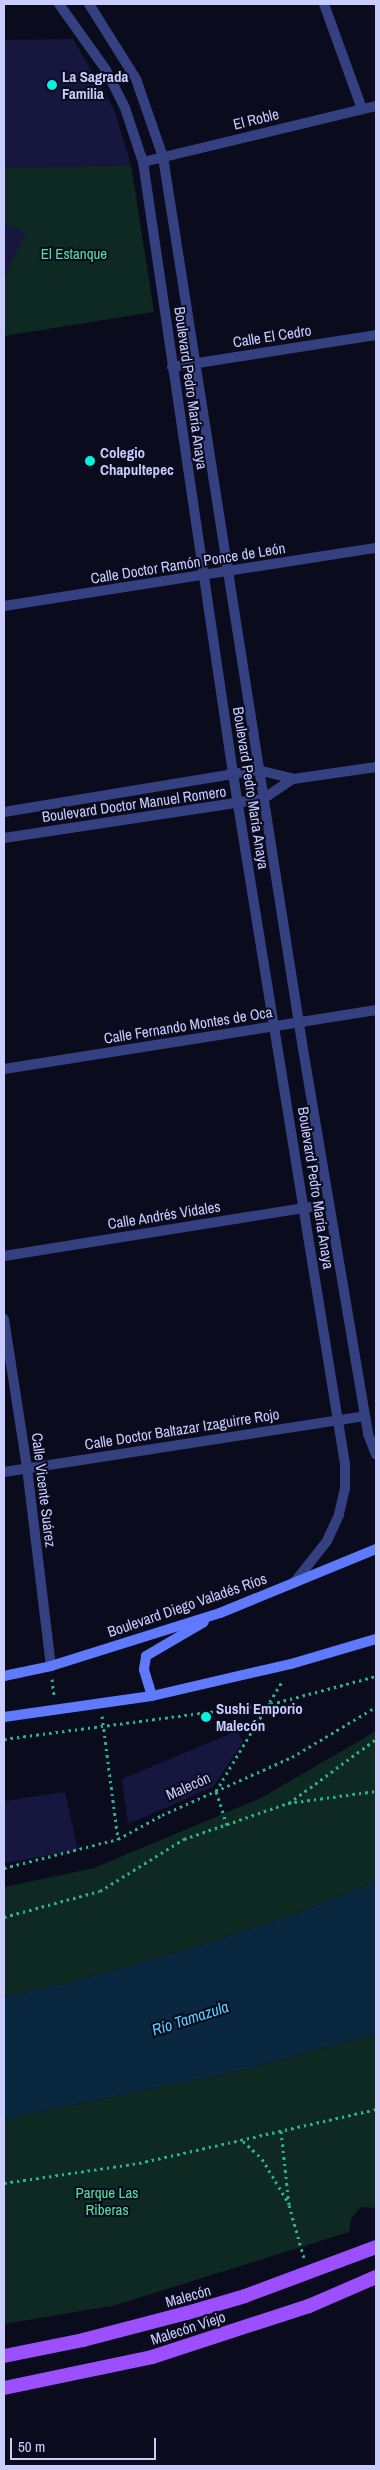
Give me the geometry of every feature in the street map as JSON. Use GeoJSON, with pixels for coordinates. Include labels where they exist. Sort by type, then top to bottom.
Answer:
{"type":"FeatureCollection","features":[{"type":"Feature","properties":{"kind":"main road","name":"Boulevard Diego Valadés Ríos"},"geometry":{"type":"LineString","coordinates":[[4,1676],[51,1666],[220,1612],[376,1549]]}},
{"type":"Feature","properties":{"kind":"main road"},"geometry":{"type":"LineString","coordinates":[[152,1696],[144,1669],[146,1656],[220,1612]]}},
{"type":"Feature","properties":{"kind":"main road"},"geometry":{"type":"LineString","coordinates":[[4,1717],[152,1696],[291,1664],[376,1640]]}},
{"type":"Feature","properties":{"kind":"main road"},"geometry":{"type":"LineString","coordinates":[[4,1667],[20,1673]]}},
{"type":"Feature","properties":{"kind":"main road","name":"Malecón"},"geometry":{"type":"LineString","coordinates":[[4,2356],[142,2326],[245,2296],[376,2247]]}},
{"type":"Feature","properties":{"kind":"main road","name":"Malecón Viejo"},"geometry":{"type":"LineString","coordinates":[[4,2388],[152,2358],[310,2306],[376,2277]]}},
{"type":"Feature","properties":{"kind":"street","name":"Boulevard Pedro María Anaya"},"geometry":{"type":"LineString","coordinates":[[59,4],[106,70],[125,108],[143,162],[202,577],[345,1464],[343,1501],[327,1541],[294,1583]]}},
{"type":"Feature","properties":{"kind":"street","name":"Boulevard Pedro María Anaya"},"geometry":{"type":"LineString","coordinates":[[89,4],[136,79],[163,157],[198,363],[258,770],[299,1022],[364,1416],[376,1455]]}},
{"type":"Feature","properties":{"kind":"street"},"geometry":{"type":"LineString","coordinates":[[324,4],[362,109]]}},
{"type":"Feature","properties":{"kind":"street","name":"El Roble"},"geometry":{"type":"LineString","coordinates":[[143,162],[376,106]]}},
{"type":"Feature","properties":{"kind":"street","name":"Calle El Cedro"},"geometry":{"type":"LineString","coordinates":[[172,367],[376,335]]}},
{"type":"Feature","properties":{"kind":"street","name":"Calle Doctor Ramón Ponce de León"},"geometry":{"type":"LineString","coordinates":[[4,606],[228,573],[376,548]]}},
{"type":"Feature","properties":{"kind":"street","name":"Boulevard Doctor Manuel Romero"},"geometry":{"type":"LineString","coordinates":[[4,812],[258,770],[293,779],[376,767]]}},
{"type":"Feature","properties":{"kind":"street","name":"Boulevard Doctor Manuel Romero"},"geometry":{"type":"LineString","coordinates":[[4,838],[263,799],[293,779]]}},
{"type":"Feature","properties":{"kind":"street","name":"Calle Fernando Montes de Oca"},"geometry":{"type":"LineString","coordinates":[[4,1069],[376,1010]]}},
{"type":"Feature","properties":{"kind":"street","name":"Calle Andrés Vidales"},"geometry":{"type":"LineString","coordinates":[[4,1256],[329,1204]]}},
{"type":"Feature","properties":{"kind":"street","name":"Calle Vicente Suárez"},"geometry":{"type":"LineString","coordinates":[[4,1319],[27,1468],[51,1666]]}},
{"type":"Feature","properties":{"kind":"street","name":"Calle Doctor Baltazar Izaguirre Rojo"},"geometry":{"type":"LineString","coordinates":[[4,1472],[364,1416]]}},
{"type":"Feature","properties":{"kind":"path"},"geometry":{"type":"LineString","coordinates":[[227,1825],[216,1791],[271,1704],[291,1664]]}},
{"type":"Feature","properties":{"kind":"path"},"geometry":{"type":"LineString","coordinates":[[4,1739],[271,1704],[376,1676]]}},
{"type":"Feature","properties":{"kind":"path"},"geometry":{"type":"LineString","coordinates":[[100,1703],[118,1839]]}},
{"type":"Feature","properties":{"kind":"path","name":"Malecón"},"geometry":{"type":"LineString","coordinates":[[4,1868],[118,1839],[292,1756],[376,1708]]}},
{"type":"Feature","properties":{"kind":"path"},"geometry":{"type":"LineString","coordinates":[[288,1803],[376,1739]]}},
{"type":"Feature","properties":{"kind":"path"},"geometry":{"type":"LineString","coordinates":[[4,1917],[100,1890],[184,1838],[288,1803],[376,1791]]}},
{"type":"Feature","properties":{"kind":"path"},"geometry":{"type":"LineString","coordinates":[[4,2183],[139,2163],[243,2142],[280,2131],[376,2109]]}},
{"type":"Feature","properties":{"kind":"path"},"geometry":{"type":"LineString","coordinates":[[280,2131],[289,2205],[308,2274]]}},
{"type":"Feature","properties":{"kind":"path"},"geometry":{"type":"LineString","coordinates":[[243,2142],[262,2159],[289,2205]]}},
{"type":"Feature","properties":{"kind":"green space","name":"El Estanque"},"geometry":{"type":"Polygon","coordinates":[[[131,165],[154,312],[4,336],[4,168],[131,165]]]}},
{"type":"Feature","properties":{"kind":"green space"},"geometry":{"type":"Polygon","coordinates":[[[376,1731],[376,1881],[298,1913],[195,1947],[68,1983],[4,1997],[4,1887],[94,1868],[261,1798],[376,1731]]]}},
{"type":"Feature","properties":{"kind":"green space","name":"Parque Las Riberas"},"geometry":{"type":"Polygon","coordinates":[[[376,2034],[376,2208],[361,2207],[351,2219],[349,2232],[116,2305],[4,2324],[4,2119],[247,2069],[376,2034]]]}},
{"type":"Feature","properties":{"kind":"water","name":"Río Tamazula"},"geometry":{"type":"Polygon","coordinates":[[[376,1881],[376,2034],[247,2069],[4,2119],[4,1997],[68,1983],[195,1947],[298,1913],[376,1881]]]}},
{"type":"Feature","properties":{"kind":"building","name":"La Sagrada Familia"},"geometry":{"type":"Polygon","coordinates":[[[73,39],[114,109],[131,165],[4,168],[4,40],[73,39]]]}},
{"type":"Feature","properties":{"kind":"building"},"geometry":{"type":"Polygon","coordinates":[[[4,223],[26,232],[4,279],[4,223]]]}},
{"type":"Feature","properties":{"kind":"building"},"geometry":{"type":"Polygon","coordinates":[[[237,1731],[243,1742],[213,1787],[128,1824],[122,1779],[237,1731]]]}},
{"type":"Feature","properties":{"kind":"building"},"geometry":{"type":"Polygon","coordinates":[[[65,1792],[78,1850],[4,1863],[4,1801],[65,1792]]]}},
{"type":"Feature","properties":{"kind":"place","name":"La Sagrada Familia"},"geometry":{"type":"Point","coordinates":[52,85]}},
{"type":"Feature","properties":{"kind":"place","name":"Colegio Chapultepec"},"geometry":{"type":"Point","coordinates":[90,461]}},
{"type":"Feature","properties":{"kind":"place","name":"Sushi Emporio Malecón"},"geometry":{"type":"Point","coordinates":[206,1717]}}]}
